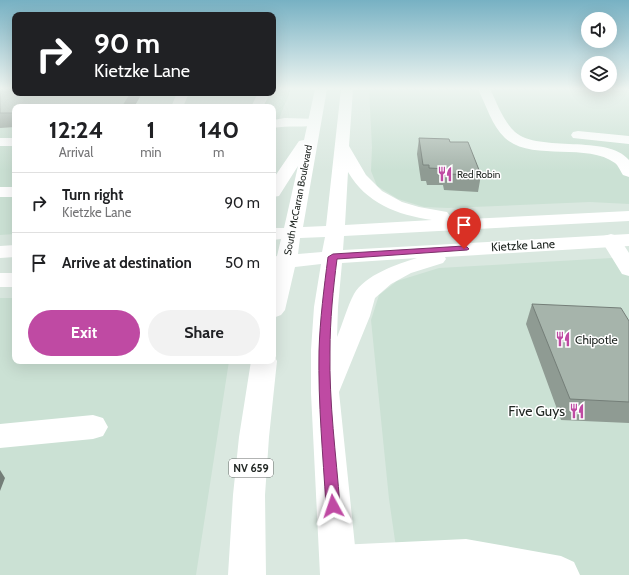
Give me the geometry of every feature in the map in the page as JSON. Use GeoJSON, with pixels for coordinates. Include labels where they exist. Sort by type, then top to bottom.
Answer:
{"type":"FeatureCollection","features":[{"type":"Feature","properties":{"kind":"main road","name":"South McCarran Boulevard"},"geometry":{"type":"LineString","coordinates":[[276,286],[282,234],[315,116]]}},
{"type":"Feature","properties":{"kind":"main road"},"geometry":{"type":"LineString","coordinates":[[345,116],[333,257],[326,308],[324,350],[325,394],[339,569],[466,557],[561,575]]}},
{"type":"Feature","properties":{"kind":"main road"},"geometry":{"type":"LineString","coordinates":[[498,116],[510,136],[521,141],[540,145],[607,153],[622,160],[629,172]]}},
{"type":"Feature","properties":{"kind":"main road"},"geometry":{"type":"LineString","coordinates":[[276,124],[285,122],[313,125],[297,157],[276,188]]}},
{"type":"Feature","properties":{"kind":"main road"},"geometry":{"type":"LineString","coordinates":[[505,128],[534,130]]}},
{"type":"Feature","properties":{"kind":"main road"},"geometry":{"type":"LineString","coordinates":[[563,133],[629,140]]}},
{"type":"Feature","properties":{"kind":"main road"},"geometry":{"type":"LineString","coordinates":[[0,142],[12,142]]}},
{"type":"Feature","properties":{"kind":"main road"},"geometry":{"type":"LineString","coordinates":[[342,146],[360,178],[369,189],[391,204],[403,208],[419,213],[439,216],[481,218],[559,218]]}},
{"type":"Feature","properties":{"kind":"main road"},"geometry":{"type":"LineString","coordinates":[[0,192],[12,192]]}},
{"type":"Feature","properties":{"kind":"main road","name":"Kietzke Lane"},"geometry":{"type":"LineString","coordinates":[[282,234],[559,218],[629,216]]}},
{"type":"Feature","properties":{"kind":"main road"},"geometry":{"type":"LineString","coordinates":[[620,240],[629,270]]}},
{"type":"Feature","properties":{"kind":"main road","name":"Kietzke Lane"},"geometry":{"type":"LineString","coordinates":[[279,262],[333,257],[620,240]]}},
{"type":"Feature","properties":{"kind":"main road"},"geometry":{"type":"LineString","coordinates":[[325,394],[358,316],[365,295],[383,279],[404,269],[479,248]]}},
{"type":"Feature","properties":{"kind":"main road"},"geometry":{"type":"LineString","coordinates":[[0,252],[12,251]]}},
{"type":"Feature","properties":{"kind":"main road"},"geometry":{"type":"LineString","coordinates":[[0,280],[12,280]]}},
{"type":"Feature","properties":{"kind":"main road","name":"NV 659"},"geometry":{"type":"LineString","coordinates":[[247,575],[249,495],[254,437],[264,364]]}},
{"type":"Feature","properties":{"kind":"main road"},"geometry":{"type":"LineString","coordinates":[[0,436],[94,427]]}},
{"type":"Feature","properties":{"kind":"shaded area"},"geometry":{"type":"Polygon","coordinates":[[[0,116],[12,116],[12,234],[0,235],[0,116]]]}},
{"type":"Feature","properties":{"kind":"shaded area"},"geometry":{"type":"Polygon","coordinates":[[[276,116],[280,116],[276,131],[276,116]]]}},
{"type":"Feature","properties":{"kind":"shaded area"},"geometry":{"type":"Polygon","coordinates":[[[370,116],[629,116],[629,204],[590,202],[448,208],[424,207],[398,199],[377,186],[371,171],[372,147],[370,116]]]}},
{"type":"Feature","properties":{"kind":"shaded area"},"geometry":{"type":"Polygon","coordinates":[[[629,257],[629,575],[400,575],[389,499],[371,320],[379,295],[397,281],[439,268],[629,257]]]}},
{"type":"Feature","properties":{"kind":"shaded area"},"geometry":{"type":"Polygon","coordinates":[[[0,298],[12,298],[12,364],[229,364],[196,575],[0,575],[0,298]]]}},
{"type":"Feature","properties":{"kind":"building"},"geometry":{"type":"Polygon","coordinates":[[[419,138],[449,139],[450,142],[468,142],[481,175],[447,174],[446,169],[429,168],[429,165],[423,165],[419,138]]]}},
{"type":"Feature","properties":{"kind":"building"},"geometry":{"type":"Polygon","coordinates":[[[532,304],[621,308],[629,321],[629,402],[570,399],[532,304]]]}},
{"type":"Feature","properties":{"kind":"place","name":"Red Robin"},"geometry":{"type":"Point","coordinates":[445,174]}},
{"type":"Feature","properties":{"kind":"place","name":"Chipotle"},"geometry":{"type":"Point","coordinates":[563,339]}},
{"type":"Feature","properties":{"kind":"place","name":"Five Guys"},"geometry":{"type":"Point","coordinates":[577,411]}},
{"type":"Feature","properties":{"kind":"route"},"geometry":{"type":"LineString","coordinates":[[333,506],[325,394],[324,350],[326,308],[333,257],[464,249]]}}]}
